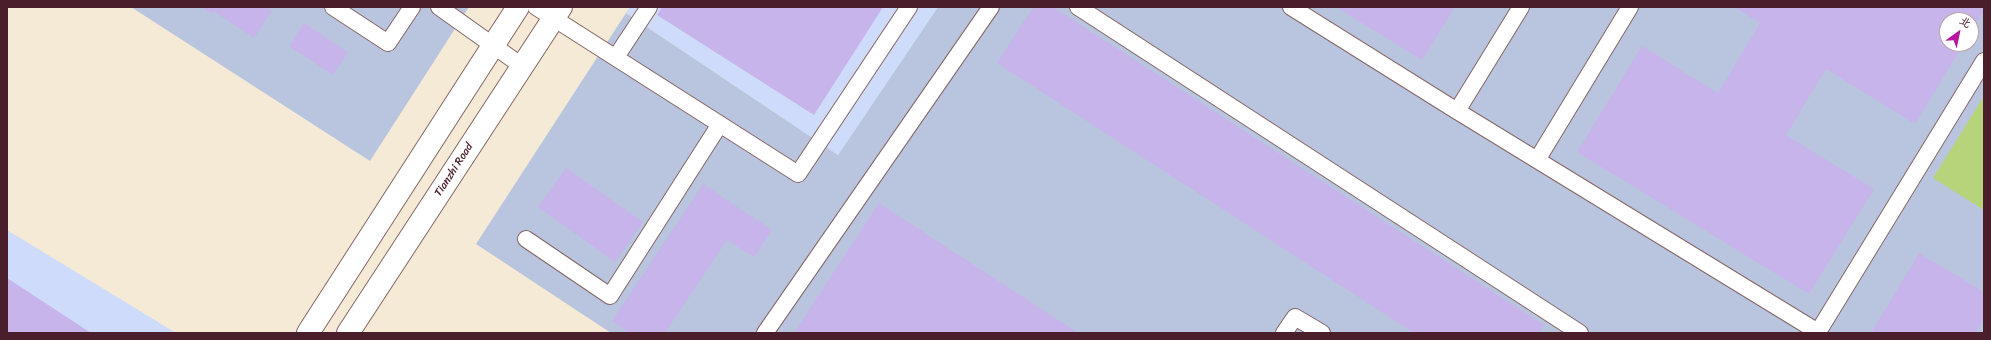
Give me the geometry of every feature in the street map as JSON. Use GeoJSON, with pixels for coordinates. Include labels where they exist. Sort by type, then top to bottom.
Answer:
{"type":"FeatureCollection","features":[{"type":"Feature","properties":{"kind":"street"},"geometry":{"type":"LineString","coordinates":[[308,333],[518,7]]}},
{"type":"Feature","properties":{"kind":"street","name":"Tianzhi Road"},"geometry":{"type":"LineString","coordinates":[[348,333],[522,66],[550,10]]}},
{"type":"Feature","properties":{"kind":"lane"},"geometry":{"type":"LineString","coordinates":[[333,7],[388,42],[412,7]]}},
{"type":"Feature","properties":{"kind":"lane"},"geometry":{"type":"LineString","coordinates":[[439,7],[522,66]]}},
{"type":"Feature","properties":{"kind":"lane"},"geometry":{"type":"LineString","coordinates":[[616,57],[649,7]]}},
{"type":"Feature","properties":{"kind":"lane"},"geometry":{"type":"LineString","coordinates":[[550,10],[616,57],[798,174],[909,7]]}},
{"type":"Feature","properties":{"kind":"lane"},"geometry":{"type":"LineString","coordinates":[[765,333],[991,7]]}},
{"type":"Feature","properties":{"kind":"lane"},"geometry":{"type":"LineString","coordinates":[[1078,7],[1580,333]]}},
{"type":"Feature","properties":{"kind":"lane"},"geometry":{"type":"LineString","coordinates":[[1291,7],[1457,111],[1818,332],[1984,60]]}},
{"type":"Feature","properties":{"kind":"lane"},"geometry":{"type":"LineString","coordinates":[[1457,111],[1521,7]]}},
{"type":"Feature","properties":{"kind":"lane"},"geometry":{"type":"LineString","coordinates":[[1537,160],[1630,7]]}},
{"type":"Feature","properties":{"kind":"lane"},"geometry":{"type":"LineString","coordinates":[[526,239],[610,296],[720,124]]}},
{"type":"Feature","properties":{"kind":"lane"},"geometry":{"type":"LineString","coordinates":[[1284,333],[1295,317],[1322,333]]}},
{"type":"Feature","properties":{"kind":"shaded area"},"geometry":{"type":"Polygon","coordinates":[[[131,7],[469,7],[370,161],[131,7]]]}},
{"type":"Feature","properties":{"kind":"shaded area"},"geometry":{"type":"Polygon","coordinates":[[[630,7],[938,7],[838,155],[626,13],[630,7]]]}},
{"type":"Feature","properties":{"kind":"shaded area"},"geometry":{"type":"Polygon","coordinates":[[[938,7],[1984,7],[1984,333],[611,333],[476,244],[626,13],[838,155],[938,7]]]}},
{"type":"Feature","properties":{"kind":"shaded area"},"geometry":{"type":"Polygon","coordinates":[[[7,230],[176,333],[7,333],[7,230]]]}},
{"type":"Feature","properties":{"kind":"green space"},"geometry":{"type":"Polygon","coordinates":[[[1984,96],[1984,210],[1933,178],[1984,96]]]}},
{"type":"Feature","properties":{"kind":"building"},"geometry":{"type":"Polygon","coordinates":[[[202,7],[267,7],[272,11],[254,38],[213,11],[212,14],[202,7]]]}},
{"type":"Feature","properties":{"kind":"building"},"geometry":{"type":"Polygon","coordinates":[[[662,7],[883,7],[814,115],[657,15],[662,7]]]}},
{"type":"Feature","properties":{"kind":"building"},"geometry":{"type":"Polygon","coordinates":[[[1033,7],[1053,7],[1544,325],[1539,333],[1414,333],[997,63],[1033,7]]]}},
{"type":"Feature","properties":{"kind":"building"},"geometry":{"type":"Polygon","coordinates":[[[1336,7],[1455,7],[1422,60],[1336,7]]]}},
{"type":"Feature","properties":{"kind":"building"},"geometry":{"type":"Polygon","coordinates":[[[1734,7],[1978,7],[1984,11],[1979,19],[1979,12],[1939,12],[1939,52],[1959,52],[1915,124],[1826,69],[1786,135],[1874,189],[1809,294],[1577,152],[1642,46],[1718,93],[1760,23],[1734,7]]]}},
{"type":"Feature","properties":{"kind":"building"},"geometry":{"type":"Polygon","coordinates":[[[304,23],[348,52],[333,75],[289,46],[304,23]]]}},
{"type":"Feature","properties":{"kind":"building"},"geometry":{"type":"Polygon","coordinates":[[[566,168],[643,222],[615,262],[538,207],[566,168]]]}},
{"type":"Feature","properties":{"kind":"building"},"geometry":{"type":"Polygon","coordinates":[[[703,184],[772,230],[754,257],[727,240],[665,333],[630,333],[612,321],[703,184]]]}},
{"type":"Feature","properties":{"kind":"building"},"geometry":{"type":"Polygon","coordinates":[[[879,203],[1078,333],[794,333],[879,203]]]}},
{"type":"Feature","properties":{"kind":"building"},"geometry":{"type":"Polygon","coordinates":[[[1919,253],[1984,292],[1984,318],[1975,333],[1871,333],[1919,253]]]}},
{"type":"Feature","properties":{"kind":"building"},"geometry":{"type":"Polygon","coordinates":[[[7,278],[91,333],[7,333],[7,278]]]}}]}
